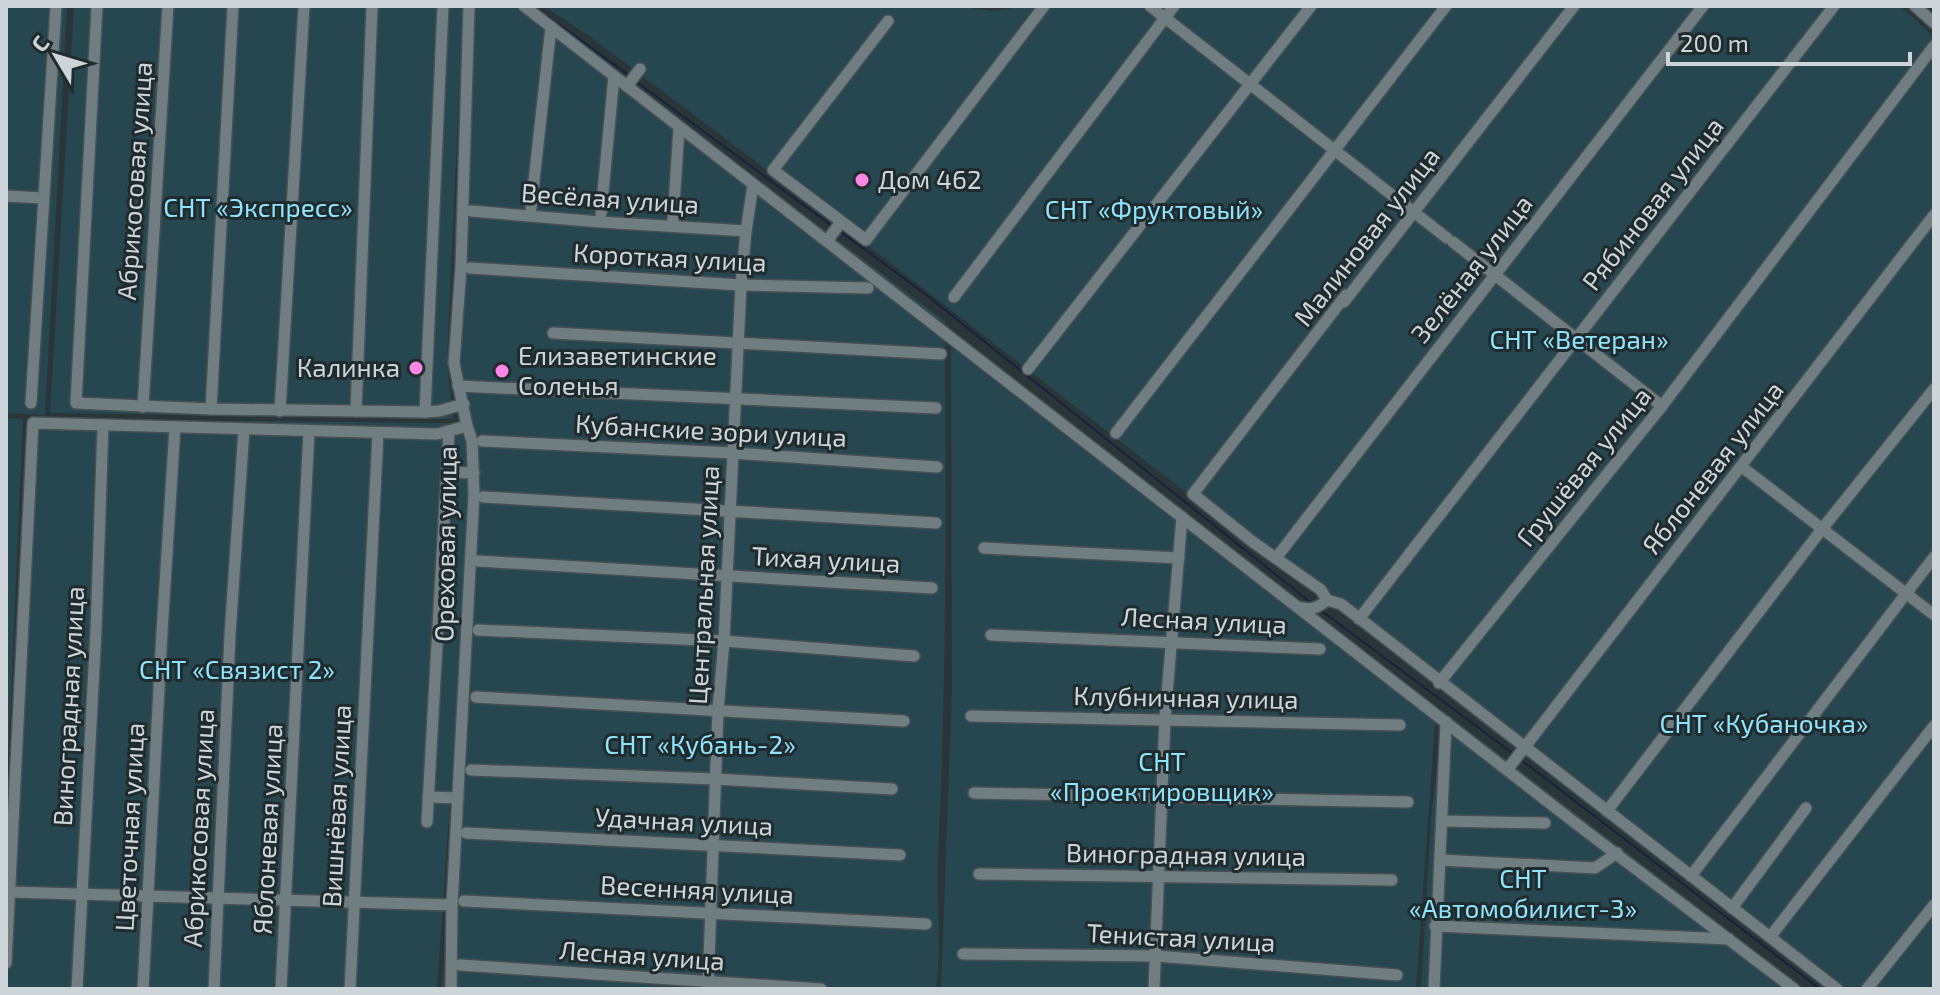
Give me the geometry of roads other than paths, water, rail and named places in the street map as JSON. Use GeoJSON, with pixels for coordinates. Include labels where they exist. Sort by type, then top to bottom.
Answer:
{"type":"FeatureCollection","features":[{"type":"Feature","properties":{"kind":"street"},"geometry":{"type":"LineString","coordinates":[[31,403],[56,6]]}},
{"type":"Feature","properties":{"kind":"street"},"geometry":{"type":"LineString","coordinates":[[97,6],[76,403],[280,411],[425,412],[464,404]]}},
{"type":"Feature","properties":{"kind":"street","name":"Абрикосовая улица"},"geometry":{"type":"LineString","coordinates":[[143,407],[168,6]]}},
{"type":"Feature","properties":{"kind":"street"},"geometry":{"type":"LineString","coordinates":[[211,409],[233,6]]}},
{"type":"Feature","properties":{"kind":"street"},"geometry":{"type":"LineString","coordinates":[[280,411],[304,6]]}},
{"type":"Feature","properties":{"kind":"street"},"geometry":{"type":"LineString","coordinates":[[356,411],[372,6]]}},
{"type":"Feature","properties":{"kind":"street","name":"Ореховая улица"},"geometry":{"type":"LineString","coordinates":[[425,412],[443,6]]}},
{"type":"Feature","properties":{"kind":"street","name":"Ореховая улица"},"geometry":{"type":"LineString","coordinates":[[447,987],[458,903],[458,798],[474,473],[472,441],[454,363],[461,267],[469,6]]}},
{"type":"Feature","properties":{"kind":"street"},"geometry":{"type":"LineString","coordinates":[[524,6],[614,76],[633,78],[679,128],[753,185],[835,230],[866,240],[1044,6]]}},
{"type":"Feature","properties":{"kind":"street"},"geometry":{"type":"LineString","coordinates":[[1150,6],[1662,406]]}},
{"type":"Feature","properties":{"kind":"street"},"geometry":{"type":"LineString","coordinates":[[954,297],[1174,6]]}},
{"type":"Feature","properties":{"kind":"street"},"geometry":{"type":"LineString","coordinates":[[1028,369],[1311,6]]}},
{"type":"Feature","properties":{"kind":"street"},"geometry":{"type":"LineString","coordinates":[[1116,433],[1446,6]]}},
{"type":"Feature","properties":{"kind":"street"},"geometry":{"type":"LineString","coordinates":[[1377,254],[1572,6]]}},
{"type":"Feature","properties":{"kind":"street","name":"Зелёная улица"},"geometry":{"type":"LineString","coordinates":[[1276,558],[1703,6]]}},
{"type":"Feature","properties":{"kind":"street","name":"Рябиновая улица"},"geometry":{"type":"LineString","coordinates":[[1359,619],[1834,6]]}},
{"type":"Feature","properties":{"kind":"street"},"geometry":{"type":"LineString","coordinates":[[1915,6],[1934,23]]}},
{"type":"Feature","properties":{"kind":"street"},"geometry":{"type":"LineString","coordinates":[[888,21],[773,170],[835,230],[1182,517],[1794,989]]}},
{"type":"Feature","properties":{"kind":"street"},"geometry":{"type":"LineString","coordinates":[[531,208],[551,27]]}},
{"type":"Feature","properties":{"kind":"street","name":"Грушёвая улица"},"geometry":{"type":"LineString","coordinates":[[1439,683],[1662,406],[1934,46]]}},
{"type":"Feature","properties":{"kind":"street"},"geometry":{"type":"LineString","coordinates":[[601,213],[614,76]]}},
{"type":"Feature","properties":{"kind":"street"},"geometry":{"type":"LineString","coordinates":[[673,220],[679,128]]}},
{"type":"Feature","properties":{"kind":"street","name":"Центральная улица"},"geometry":{"type":"LineString","coordinates":[[709,986],[718,710],[741,285],[753,185]]}},
{"type":"Feature","properties":{"kind":"street"},"geometry":{"type":"LineString","coordinates":[[6,196],[42,198]]}},
{"type":"Feature","properties":{"kind":"street","name":"Весёлая улица"},"geometry":{"type":"LineString","coordinates":[[471,211],[746,231]]}},
{"type":"Feature","properties":{"kind":"street","name":"Малиновая улица"},"geometry":{"type":"LineString","coordinates":[[1194,494],[1412,212]]}},
{"type":"Feature","properties":{"kind":"street","name":"Яблоневая улица"},"geometry":{"type":"LineString","coordinates":[[1507,770],[1934,215]]}},
{"type":"Feature","properties":{"kind":"street","name":"Короткая улица"},"geometry":{"type":"LineString","coordinates":[[470,268],[741,285],[868,288]]}},
{"type":"Feature","properties":{"kind":"street"},"geometry":{"type":"LineString","coordinates":[[1327,600],[1321,590],[1194,494],[1346,295]]}},
{"type":"Feature","properties":{"kind":"street"},"geometry":{"type":"LineString","coordinates":[[553,333],[941,354]]}},
{"type":"Feature","properties":{"kind":"street"},"geometry":{"type":"LineString","coordinates":[[458,386],[936,408]]}},
{"type":"Feature","properties":{"kind":"street"},"geometry":{"type":"LineString","coordinates":[[1607,811],[1822,529],[1934,389]]}},
{"type":"Feature","properties":{"kind":"street"},"geometry":{"type":"LineString","coordinates":[[6,963],[12,700],[33,423],[437,434],[467,426]]}},
{"type":"Feature","properties":{"kind":"street","name":"Виноградная улица"},"geometry":{"type":"LineString","coordinates":[[77,989],[96,630],[103,425]]}},
{"type":"Feature","properties":{"kind":"street","name":"Цветочная улица"},"geometry":{"type":"LineString","coordinates":[[143,989],[175,427]]}},
{"type":"Feature","properties":{"kind":"street","name":"Абрикосовая улица"},"geometry":{"type":"LineString","coordinates":[[214,989],[230,635],[244,429]]}},
{"type":"Feature","properties":{"kind":"street","name":"Яблоневая улица"},"geometry":{"type":"LineString","coordinates":[[281,989],[309,431]]}},
{"type":"Feature","properties":{"kind":"street"},"geometry":{"type":"LineString","coordinates":[[427,822],[449,431]]}},
{"type":"Feature","properties":{"kind":"street","name":"Вишнёвая улица"},"geometry":{"type":"LineString","coordinates":[[350,989],[378,433]]}},
{"type":"Feature","properties":{"kind":"street","name":"Кубанские зори улица"},"geometry":{"type":"LineString","coordinates":[[482,441],[937,467]]}},
{"type":"Feature","properties":{"kind":"street"},"geometry":{"type":"LineString","coordinates":[[1742,467],[1934,615]]}},
{"type":"Feature","properties":{"kind":"street"},"geometry":{"type":"LineString","coordinates":[[448,472],[474,473]]}},
{"type":"Feature","properties":{"kind":"street"},"geometry":{"type":"LineString","coordinates":[[483,497],[936,523]]}},
{"type":"Feature","properties":{"kind":"street"},"geometry":{"type":"LineString","coordinates":[[1154,989],[1165,718],[1182,517]]}},
{"type":"Feature","properties":{"kind":"street"},"geometry":{"type":"LineString","coordinates":[[984,548],[1179,558]]}},
{"type":"Feature","properties":{"kind":"street"},"geometry":{"type":"LineString","coordinates":[[1691,876],[1934,557]]}},
{"type":"Feature","properties":{"kind":"street","name":"Тихая улица"},"geometry":{"type":"LineString","coordinates":[[478,561],[932,588]]}},
{"type":"Feature","properties":{"kind":"street"},"geometry":{"type":"LineString","coordinates":[[1297,607],[1319,607],[1327,600],[1335,600],[1837,989]]}},
{"type":"Feature","properties":{"kind":"street"},"geometry":{"type":"LineString","coordinates":[[478,630],[724,641],[914,656]]}},
{"type":"Feature","properties":{"kind":"street","name":"Лесная улица"},"geometry":{"type":"LineString","coordinates":[[991,635],[1320,649]]}},
{"type":"Feature","properties":{"kind":"street"},"geometry":{"type":"LineString","coordinates":[[476,697],[904,721]]}},
{"type":"Feature","properties":{"kind":"street","name":"Клубничная улица"},"geometry":{"type":"LineString","coordinates":[[971,716],[1400,725]]}},
{"type":"Feature","properties":{"kind":"street"},"geometry":{"type":"LineString","coordinates":[[1434,989],[1446,722]]}},
{"type":"Feature","properties":{"kind":"street"},"geometry":{"type":"LineString","coordinates":[[1770,937],[1934,726]]}},
{"type":"Feature","properties":{"kind":"street"},"geometry":{"type":"LineString","coordinates":[[471,770],[892,789]]}},
{"type":"Feature","properties":{"kind":"street"},"geometry":{"type":"LineString","coordinates":[[974,793],[1408,802]]}},
{"type":"Feature","properties":{"kind":"street"},"geometry":{"type":"LineString","coordinates":[[428,797],[458,798]]}},
{"type":"Feature","properties":{"kind":"street"},"geometry":{"type":"LineString","coordinates":[[1732,908],[1806,808]]}},
{"type":"Feature","properties":{"kind":"street"},"geometry":{"type":"LineString","coordinates":[[1442,821],[1545,823]]}},
{"type":"Feature","properties":{"kind":"street","name":"Удачная улица"},"geometry":{"type":"LineString","coordinates":[[466,833],[900,855]]}},
{"type":"Feature","properties":{"kind":"street"},"geometry":{"type":"LineString","coordinates":[[1440,860],[1595,868],[1617,853]]}},
{"type":"Feature","properties":{"kind":"street","name":"Виноградная улица"},"geometry":{"type":"LineString","coordinates":[[979,874],[1392,880]]}},
{"type":"Feature","properties":{"kind":"street","name":"Весенняя улица"},"geometry":{"type":"LineString","coordinates":[[10,892],[458,903],[926,924]]}},
{"type":"Feature","properties":{"kind":"street"},"geometry":{"type":"LineString","coordinates":[[1867,989],[1934,905]]}},
{"type":"Feature","properties":{"kind":"street"},"geometry":{"type":"LineString","coordinates":[[1435,926],[1729,939]]}},
{"type":"Feature","properties":{"kind":"street","name":"Тенистая улица"},"geometry":{"type":"LineString","coordinates":[[963,954],[1156,956],[1397,975]]}},
{"type":"Feature","properties":{"kind":"street","name":"Лесная улица"},"geometry":{"type":"LineString","coordinates":[[460,965],[709,986],[821,989]]}},
{"type":"Feature","properties":{"kind":"waterway"},"geometry":{"type":"LineString","coordinates":[[534,6],[630,76]]}},
{"type":"Feature","properties":{"kind":"waterway"},"geometry":{"type":"LineString","coordinates":[[638,83],[832,226]]}},
{"type":"Feature","properties":{"kind":"waterway"},"geometry":{"type":"LineString","coordinates":[[841,232],[925,294],[1310,602]]}},
{"type":"Feature","properties":{"kind":"waterway"},"geometry":{"type":"LineString","coordinates":[[1323,612],[1515,755]]}},
{"type":"Feature","properties":{"kind":"waterway"},"geometry":{"type":"LineString","coordinates":[[1520,759],[1820,989]]}},
{"type":"Feature","properties":{"kind":"place","name":"Дом 462"},"geometry":{"type":"Point","coordinates":[862,180]}},
{"type":"Feature","properties":{"kind":"place","name":"Калинка"},"geometry":{"type":"Point","coordinates":[416,368]}},
{"type":"Feature","properties":{"kind":"place","name":"Елизаветинские Соленья"},"geometry":{"type":"Point","coordinates":[502,371]}},
{"type":"Feature","properties":{"kind":"park label","name":"СНТ «Экспресс»"},"geometry":{"type":"Point","coordinates":[258,208]}},
{"type":"Feature","properties":{"kind":"park label","name":"СНТ «Фруктовый»"},"geometry":{"type":"Point","coordinates":[1154,210]}},
{"type":"Feature","properties":{"kind":"park label","name":"СНТ «Ветеран»"},"geometry":{"type":"Point","coordinates":[1579,340]}},
{"type":"Feature","properties":{"kind":"park label","name":"СНТ «Связист 2»"},"geometry":{"type":"Point","coordinates":[237,670]}},
{"type":"Feature","properties":{"kind":"park label","name":"СНТ «Кубаночка»"},"geometry":{"type":"Point","coordinates":[1764,724]}},
{"type":"Feature","properties":{"kind":"park label","name":"СНТ «Кубань-2»"},"geometry":{"type":"Point","coordinates":[700,745]}},
{"type":"Feature","properties":{"kind":"park label","name":"СНТ «Проектировщик»"},"geometry":{"type":"Point","coordinates":[1162,777]}},
{"type":"Feature","properties":{"kind":"park label","name":"СНТ «Автомобилист-3»"},"geometry":{"type":"Point","coordinates":[1523,894]}}]}
